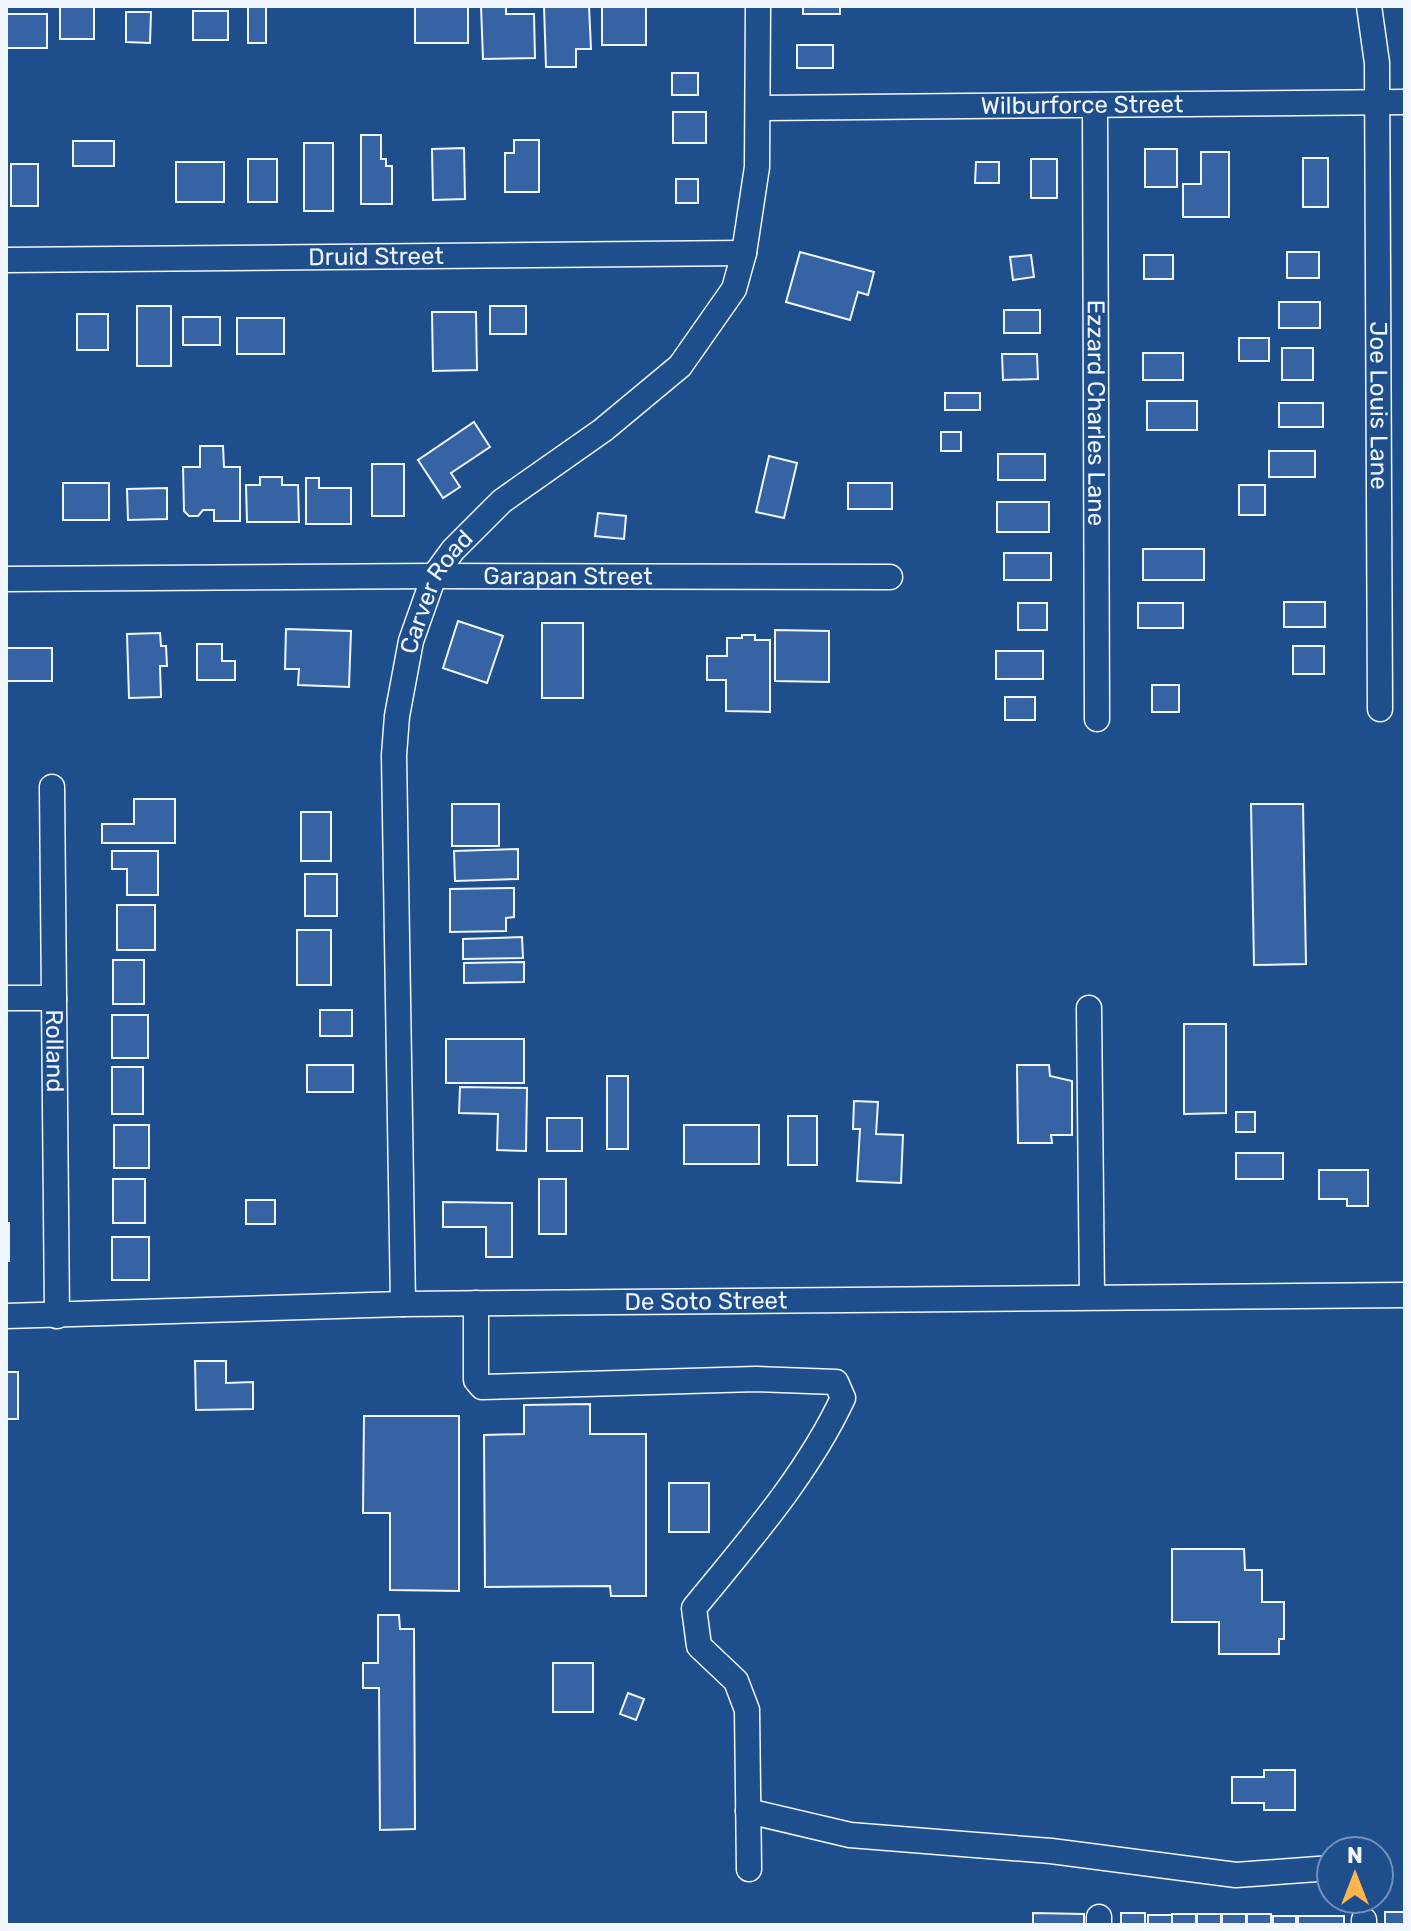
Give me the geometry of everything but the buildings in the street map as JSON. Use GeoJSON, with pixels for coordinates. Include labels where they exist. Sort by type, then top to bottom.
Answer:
{"type":"FeatureCollection","features":[{"type":"Feature","properties":{"kind":"street","name":"Carver Road"},"geometry":{"type":"LineString","coordinates":[[403,1304],[394,755],[397,716],[411,641],[434,576],[462,540],[502,501],[603,430],[680,366],[734,289],[744,253],[757,167],[758,6]]}},
{"type":"Feature","properties":{"kind":"street","name":"Joe Louis Lane"},"geometry":{"type":"LineString","coordinates":[[1369,6],[1377,63],[1380,709]]}},
{"type":"Feature","properties":{"kind":"street","name":"Wilburforce Street"},"geometry":{"type":"LineString","coordinates":[[758,108],[1405,102]]}},
{"type":"Feature","properties":{"kind":"street","name":"Ezzard Charles Lane"},"geometry":{"type":"LineString","coordinates":[[1095,105],[1097,719]]}},
{"type":"Feature","properties":{"kind":"street","name":"Druid Street"},"geometry":{"type":"LineString","coordinates":[[6,260],[744,253]]}},
{"type":"Feature","properties":{"kind":"street","name":"Garapan Street"},"geometry":{"type":"LineString","coordinates":[[6,579],[890,577]]}},
{"type":"Feature","properties":{"kind":"street","name":"Rolland"},"geometry":{"type":"LineString","coordinates":[[52,787],[57,1316]]}},
{"type":"Feature","properties":{"kind":"street"},"geometry":{"type":"LineString","coordinates":[[6,998],[54,998]]}},
{"type":"Feature","properties":{"kind":"street"},"geometry":{"type":"LineString","coordinates":[[1089,1008],[1092,1297]]}},
{"type":"Feature","properties":{"kind":"street","name":"De Soto Street"},"geometry":{"type":"LineString","coordinates":[[6,1316],[403,1304],[1405,1295]]}},
{"type":"Feature","properties":{"kind":"street"},"geometry":{"type":"LineString","coordinates":[[476,1303],[476,1380],[482,1387],[756,1379],[836,1382],[843,1398],[829,1428],[756,1532],[694,1608],[699,1646],[736,1681],[747,1710],[749,1869]]}},
{"type":"Feature","properties":{"kind":"street"},"geometry":{"type":"LineString","coordinates":[[748,1811],[850,1835],[1051,1851],[1236,1875],[1315,1869]]}}]}
